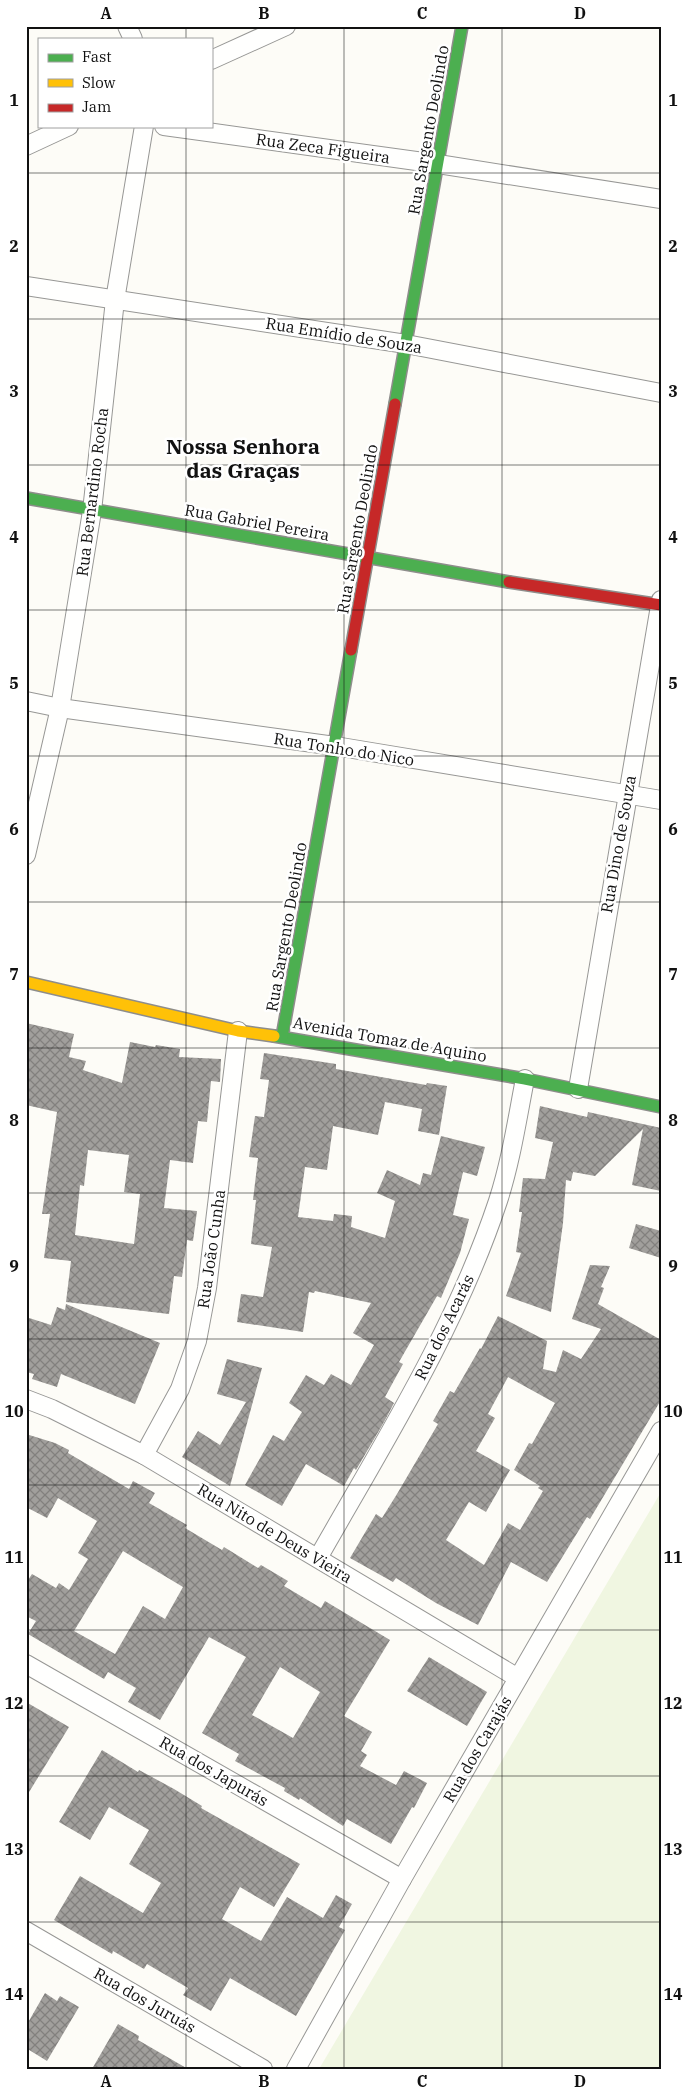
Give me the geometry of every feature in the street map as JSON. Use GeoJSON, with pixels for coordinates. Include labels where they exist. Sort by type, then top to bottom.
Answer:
{"type":"FeatureCollection","features":[{"type":"Feature","properties":{"kind":"street"},"geometry":{"type":"LineString","coordinates":[[127,26],[133,38]]}},
{"type":"Feature","properties":{"kind":"street"},"geometry":{"type":"LineString","coordinates":[[212,60],[286,26]]}},
{"type":"Feature","properties":{"kind":"street","name":"Rua Sargento Deolindo"},"geometry":{"type":"LineString","coordinates":[[282,1037],[369,558],[462,26]]}},
{"type":"Feature","properties":{"kind":"street"},"geometry":{"type":"LineString","coordinates":[[26,146],[65,128]]}},
{"type":"Feature","properties":{"kind":"street","name":"Rua Bernardino Rocha"},"geometry":{"type":"LineString","coordinates":[[26,855],[60,708],[92,510],[115,300],[144,128]]}},
{"type":"Feature","properties":{"kind":"street","name":"Rua Zeca Figueira"},"geometry":{"type":"LineString","coordinates":[[178,128],[438,164],[661,199]]}},
{"type":"Feature","properties":{"kind":"street","name":"Rua Emídio de Souza"},"geometry":{"type":"LineString","coordinates":[[26,286],[406,344],[661,393]]}},
{"type":"Feature","properties":{"kind":"street","name":"Rua Gabriel Pereira"},"geometry":{"type":"LineString","coordinates":[[26,498],[507,582],[660,603]]}},
{"type":"Feature","properties":{"kind":"street","name":"Rua Dino de Souza"},"geometry":{"type":"LineString","coordinates":[[578,1089],[626,794],[660,603]]}},
{"type":"Feature","properties":{"kind":"street","name":"Rua Tonho do Nico"},"geometry":{"type":"LineString","coordinates":[[26,701],[60,708],[335,746],[661,800]]}},
{"type":"Feature","properties":{"kind":"street","name":"Avenida Tomaz de Aquino"},"geometry":{"type":"LineString","coordinates":[[26,982],[238,1031],[525,1079],[661,1107]]}},
{"type":"Feature","properties":{"kind":"street","name":"Rua João Cunha"},"geometry":{"type":"LineString","coordinates":[[144,1454],[180,1389],[197,1341],[207,1288],[238,1031]]}},
{"type":"Feature","properties":{"kind":"street","name":"Rua dos Acarás"},"geometry":{"type":"LineString","coordinates":[[318,1558],[409,1398],[461,1297],[498,1199],[513,1140],[525,1079]]}},
{"type":"Feature","properties":{"kind":"street","name":"Rua Nito de Deus Vieira"},"geometry":{"type":"LineString","coordinates":[[26,1399],[52,1409],[144,1454],[518,1678]]}},
{"type":"Feature","properties":{"kind":"street","name":"Rua dos Carajás"},"geometry":{"type":"LineString","coordinates":[[296,2069],[402,1880],[661,1431]]}},
{"type":"Feature","properties":{"kind":"street","name":"Rua dos Japurás"},"geometry":{"type":"LineString","coordinates":[[26,1664],[402,1880]]}},
{"type":"Feature","properties":{"kind":"street","name":"Rua dos Juruás"},"geometry":{"type":"LineString","coordinates":[[26,1931],[263,2069]]}},
{"type":"Feature","properties":{"kind":"green space"},"geometry":{"type":"Polygon","coordinates":[[[661,1492],[661,2069],[319,2069],[661,1492]]]}},
{"type":"Feature","properties":{"kind":"building"},"geometry":{"type":"Polygon","coordinates":[[[26,1023],[74,1034],[69,1057],[86,1061],[83,1070],[122,1083],[130,1042],[180,1049],[179,1057],[221,1059],[220,1082],[211,1081],[207,1122],[198,1121],[193,1163],[170,1160],[164,1208],[197,1211],[193,1241],[187,1240],[182,1277],[174,1276],[169,1314],[66,1302],[71,1261],[44,1258],[50,1214],[42,1214],[57,1112],[26,1105],[26,1023]],[[88,1150],[84,1186],[80,1185],[75,1235],[134,1244],[140,1194],[124,1192],[129,1155],[88,1150]]]}},
{"type":"Feature","properties":{"kind":"building"},"geometry":{"type":"Polygon","coordinates":[[[264,1053],[336,1064],[336,1069],[426,1085],[427,1083],[447,1086],[439,1135],[418,1131],[422,1109],[385,1102],[378,1135],[333,1126],[327,1170],[305,1167],[298,1217],[333,1221],[334,1214],[352,1216],[351,1227],[385,1238],[395,1201],[377,1193],[387,1170],[420,1185],[423,1173],[431,1175],[441,1136],[485,1147],[477,1176],[463,1172],[453,1215],[469,1219],[460,1253],[441,1298],[437,1296],[399,1362],[403,1364],[385,1397],[394,1403],[384,1422],[356,1470],[354,1468],[344,1486],[306,1464],[282,1506],[245,1485],[273,1435],[284,1441],[302,1412],[289,1403],[306,1375],[324,1385],[331,1374],[351,1385],[374,1345],[353,1333],[371,1303],[315,1291],[314,1293],[309,1292],[303,1332],[237,1322],[241,1294],[263,1297],[272,1247],[251,1244],[256,1200],[253,1200],[258,1158],[249,1157],[255,1116],[264,1117],[269,1080],[260,1079],[264,1053]]]}},
{"type":"Feature","properties":{"kind":"building"},"geometry":{"type":"Polygon","coordinates":[[[540,1106],[587,1117],[588,1112],[661,1128],[661,1191],[632,1185],[643,1129],[595,1176],[573,1172],[571,1181],[566,1180],[563,1223],[551,1312],[506,1296],[521,1253],[516,1252],[522,1212],[519,1212],[523,1178],[545,1179],[553,1142],[535,1138],[540,1106]]]}},
{"type":"Feature","properties":{"kind":"building"},"geometry":{"type":"Polygon","coordinates":[[[636,1224],[661,1231],[661,1258],[629,1248],[636,1224]]]}},
{"type":"Feature","properties":{"kind":"building"},"geometry":{"type":"Polygon","coordinates":[[[590,1265],[610,1266],[601,1287],[604,1288],[598,1304],[661,1340],[661,1400],[590,1519],[587,1517],[547,1582],[511,1562],[478,1625],[436,1603],[396,1578],[393,1582],[350,1558],[376,1514],[382,1518],[397,1494],[438,1424],[433,1421],[450,1391],[454,1393],[481,1349],[498,1316],[547,1341],[543,1369],[556,1372],[563,1350],[581,1359],[601,1329],[572,1319],[590,1265]],[[508,1377],[488,1414],[495,1418],[476,1451],[510,1470],[486,1512],[469,1502],[446,1540],[484,1565],[508,1523],[520,1530],[543,1491],[538,1488],[540,1486],[514,1470],[529,1443],[532,1444],[555,1403],[508,1377]]]}},
{"type":"Feature","properties":{"kind":"building"},"geometry":{"type":"Polygon","coordinates":[[[66,1304],[160,1343],[135,1404],[61,1374],[57,1387],[32,1379],[34,1374],[26,1372],[26,1317],[51,1325],[57,1307],[65,1310],[66,1304]]]}},
{"type":"Feature","properties":{"kind":"building"},"geometry":{"type":"Polygon","coordinates":[[[227,1359],[262,1368],[230,1486],[182,1457],[198,1431],[220,1445],[246,1402],[217,1394],[227,1359]]]}},
{"type":"Feature","properties":{"kind":"building"},"geometry":{"type":"Polygon","coordinates":[[[26,1434],[55,1443],[69,1450],[68,1453],[129,1489],[133,1481],[155,1493],[149,1503],[187,1525],[185,1528],[222,1550],[224,1547],[258,1568],[261,1565],[288,1581],[284,1586],[321,1608],[325,1601],[390,1640],[344,1716],[372,1732],[361,1751],[367,1755],[360,1766],[396,1785],[404,1771],[427,1783],[414,1808],[412,1807],[391,1844],[347,1819],[343,1826],[300,1798],[299,1800],[284,1791],[285,1788],[235,1761],[239,1754],[202,1733],[246,1657],[209,1637],[160,1720],[128,1702],[136,1688],[108,1672],[104,1679],[28,1634],[36,1621],[26,1616],[26,1583],[32,1574],[56,1588],[59,1583],[69,1590],[88,1559],[78,1553],[97,1521],[58,1498],[47,1518],[26,1507],[26,1434]],[[123,1551],[74,1631],[115,1654],[143,1606],[165,1619],[183,1587],[123,1551]],[[280,1667],[252,1715],[293,1738],[320,1692],[280,1667]]]}},
{"type":"Feature","properties":{"kind":"building"},"geometry":{"type":"Polygon","coordinates":[[[429,1657],[487,1692],[467,1726],[407,1691],[429,1657]]]}},
{"type":"Feature","properties":{"kind":"building"},"geometry":{"type":"Polygon","coordinates":[[[26,1702],[69,1727],[26,1797],[26,1702]]]}},
{"type":"Feature","properties":{"kind":"building"},"geometry":{"type":"Polygon","coordinates":[[[102,1750],[138,1772],[139,1770],[174,1789],[202,1806],[201,1808],[300,1864],[274,1907],[240,1887],[222,1919],[261,1941],[287,1897],[323,1918],[336,1895],[352,1904],[339,1927],[345,1930],[296,2016],[230,1978],[211,2011],[183,1995],[188,1988],[147,1964],[144,1969],[113,1951],[112,1954],[54,1920],[80,1876],[143,1913],[161,1883],[129,1864],[149,1830],[109,1807],[90,1840],[59,1822],[102,1750]]]}},
{"type":"Feature","properties":{"kind":"building"},"geometry":{"type":"Polygon","coordinates":[[[45,1993],[57,2001],[60,1996],[79,2007],[47,2061],[26,2048],[26,2026],[45,1993]]]}},
{"type":"Feature","properties":{"kind":"building"},"geometry":{"type":"Polygon","coordinates":[[[118,2024],[139,2036],[138,2040],[188,2069],[92,2069],[118,2024]]]}},
{"type":"Feature","properties":{"kind":"traffic: fast"},"geometry":{"type":"LineString","coordinates":[[395,404],[462,26]]}},
{"type":"Feature","properties":{"kind":"traffic: fast"},"geometry":{"type":"LineString","coordinates":[[26,498],[509,582]]}},
{"type":"Feature","properties":{"kind":"traffic: fast"},"geometry":{"type":"LineString","coordinates":[[282,1037],[351,650]]}},
{"type":"Feature","properties":{"kind":"traffic: fast"},"geometry":{"type":"LineString","coordinates":[[274,1036],[525,1079],[661,1107]]}},
{"type":"Feature","properties":{"kind":"traffic: slow"},"geometry":{"type":"LineString","coordinates":[[26,982],[238,1031],[274,1036]]}},
{"type":"Feature","properties":{"kind":"traffic: jam"},"geometry":{"type":"LineString","coordinates":[[351,650],[395,404]]}},
{"type":"Feature","properties":{"kind":"traffic: jam"},"geometry":{"type":"LineString","coordinates":[[509,582],[661,605]]}},
{"type":"Feature","properties":{"kind":"district","name":"Nossa Senhora das Graças"},"geometry":{"type":"Point","coordinates":[243,459]}}]}
